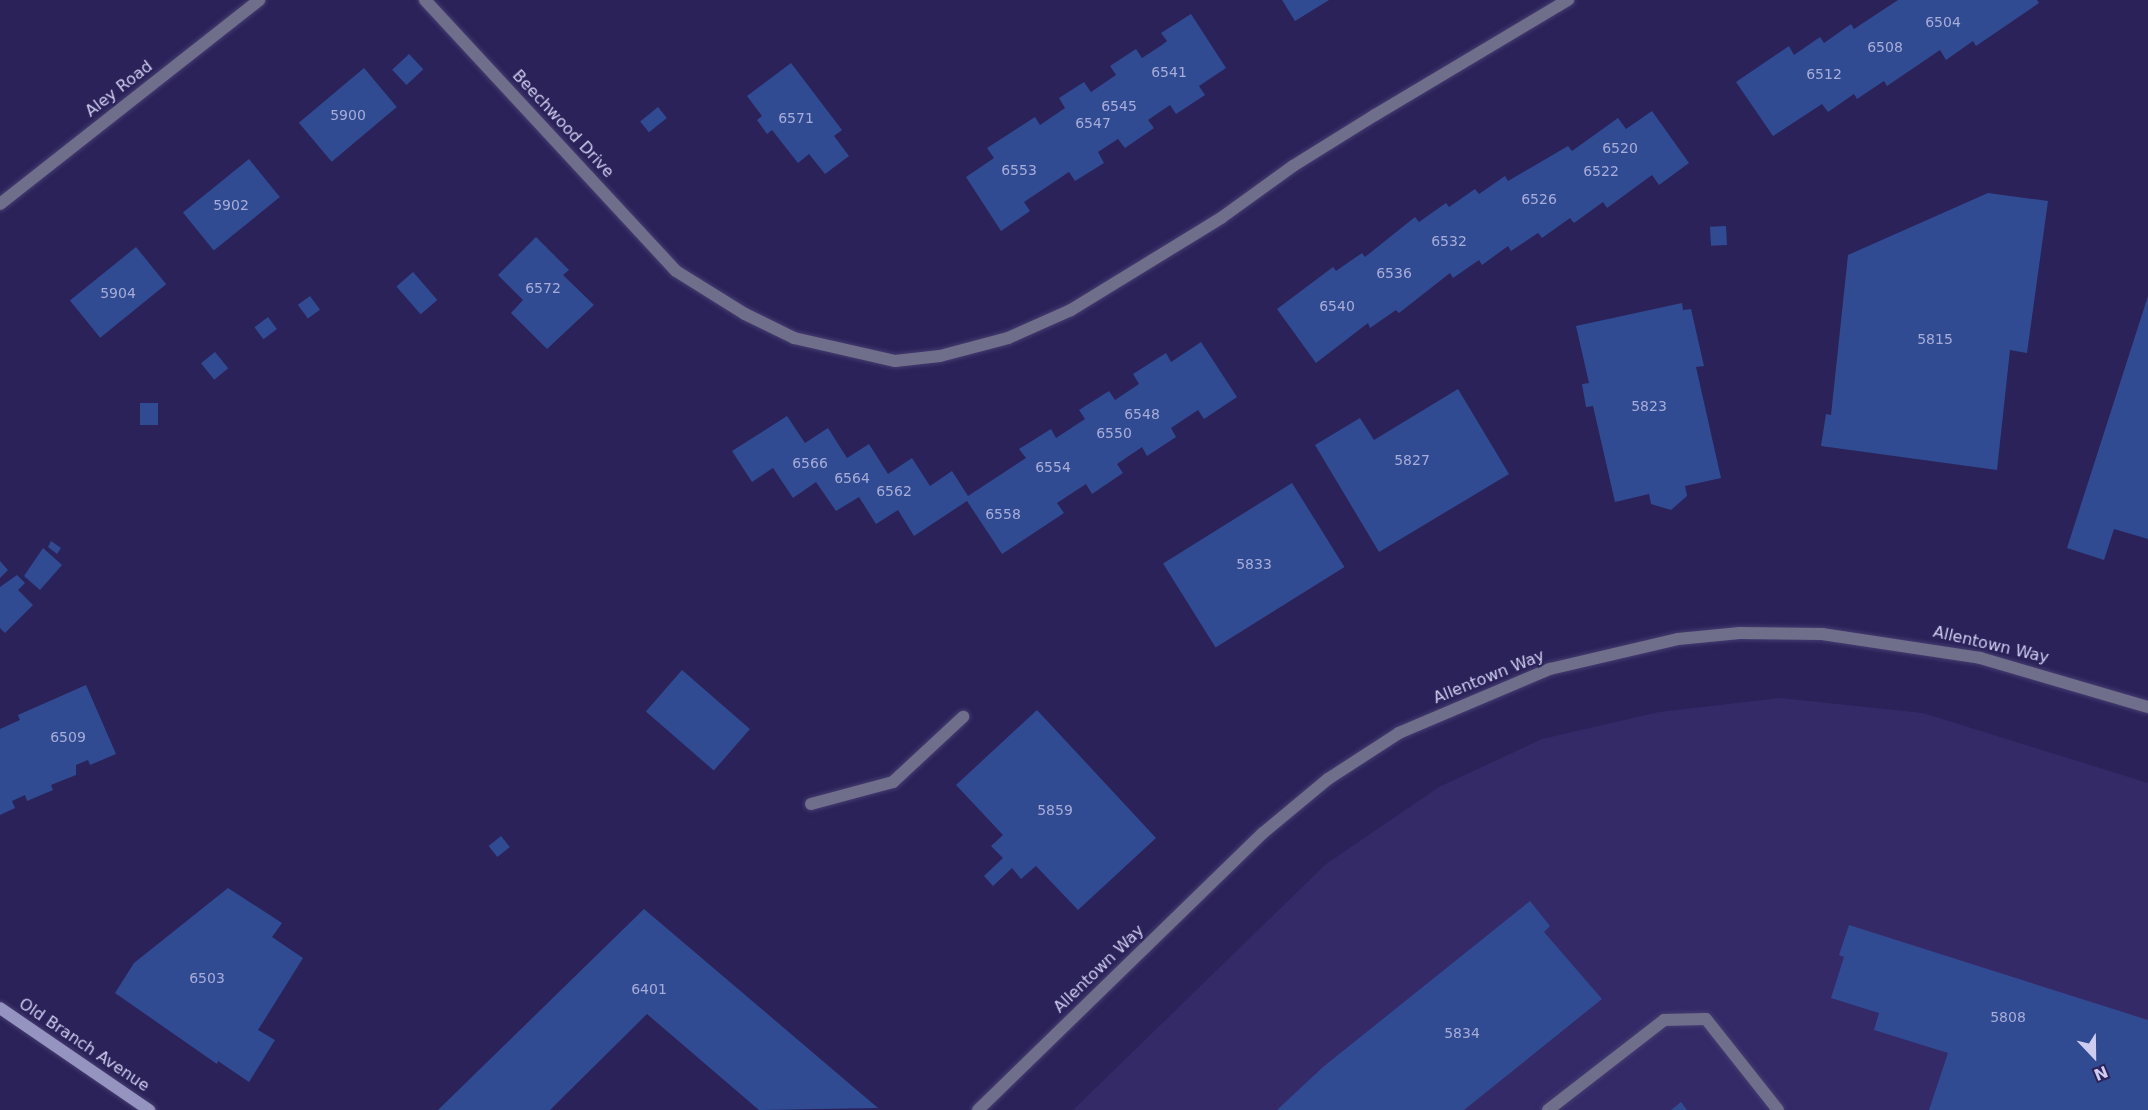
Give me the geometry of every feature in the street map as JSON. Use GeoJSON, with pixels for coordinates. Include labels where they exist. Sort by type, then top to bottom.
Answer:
{"type":"FeatureCollection","features":[{"type":"Feature","properties":{"kind":"main road","name":"Old Branch Avenue"},"geometry":{"type":"LineString","coordinates":[[0,1008],[149,1110]]}},
{"type":"Feature","properties":{"kind":"street","name":"Aley Road"},"geometry":{"type":"LineString","coordinates":[[0,204],[259,0]]}},
{"type":"Feature","properties":{"kind":"street","name":"Beechwood Drive"},"geometry":{"type":"LineString","coordinates":[[425,0],[676,271],[745,314],[794,338],[843,352],[895,361],[940,356],[1008,338],[1071,310],[1221,218],[1293,166],[1568,0]]}},
{"type":"Feature","properties":{"kind":"street","name":"Allentown Way"},"geometry":{"type":"LineString","coordinates":[[978,1110],[1263,833],[1328,779],[1399,733],[1550,669],[1678,639],[1740,633],[1822,634],[1980,658],[2148,707]]}},
{"type":"Feature","properties":{"kind":"street"},"geometry":{"type":"LineString","coordinates":[[811,804],[892,782],[963,717]]}},
{"type":"Feature","properties":{"kind":"street"},"geometry":{"type":"LineString","coordinates":[[1548,1110],[1664,1020],[1706,1019],[1778,1110]]}},
{"type":"Feature","properties":{"kind":"shaded area"},"geometry":{"type":"Polygon","coordinates":[[[1780,698],[1923,713],[2148,783],[2148,1110],[1073,1110],[1326,864],[1439,787],[1542,739],[1659,712],[1780,698]]]}},
{"type":"Feature","properties":{"kind":"building"},"geometry":{"type":"Polygon","coordinates":[[[1282,0],[1329,0],[1295,21],[1282,0]]]}},
{"type":"Feature","properties":{"kind":"building"},"geometry":{"type":"Polygon","coordinates":[[[1898,0],[2037,0],[2039,3],[1976,46],[1973,41],[1946,60],[1940,50],[1887,86],[1884,81],[1857,99],[1854,94],[1828,112],[1822,104],[1773,136],[1736,82],[1789,46],[1794,55],[1820,37],[1824,43],[1851,24],[1854,29],[1898,0]]]}},
{"type":"Feature","properties":{"kind":"building"},"geometry":{"type":"Polygon","coordinates":[[[1191,14],[1226,68],[1199,86],[1205,95],[1176,114],[1170,105],[1148,120],[1154,128],[1125,148],[1118,139],[1098,152],[1104,163],[1075,181],[1069,172],[1024,202],[1030,211],[1001,231],[966,177],[994,158],[987,148],[1035,117],[1040,125],[1065,108],[1059,98],[1084,82],[1091,92],[1116,75],[1110,66],[1136,49],[1142,58],[1167,41],[1161,33],[1191,14]]]}},
{"type":"Feature","properties":{"kind":"building"},"geometry":{"type":"Polygon","coordinates":[[[409,54],[423,69],[407,85],[392,70],[409,54]]]}},
{"type":"Feature","properties":{"kind":"building"},"geometry":{"type":"Polygon","coordinates":[[[791,63],[842,130],[834,136],[849,156],[825,174],[809,154],[798,163],[772,130],[767,134],[757,120],[762,116],[747,96],[791,63]]]}},
{"type":"Feature","properties":{"kind":"building"},"geometry":{"type":"Polygon","coordinates":[[[364,68],[397,107],[332,162],[299,123],[364,68]]]}},
{"type":"Feature","properties":{"kind":"building"},"geometry":{"type":"Polygon","coordinates":[[[658,107],[667,118],[649,132],[640,121],[658,107]]]}},
{"type":"Feature","properties":{"kind":"building"},"geometry":{"type":"Polygon","coordinates":[[[1652,111],[1689,163],[1659,185],[1652,175],[1607,208],[1603,202],[1574,223],[1570,218],[1542,238],[1538,233],[1511,251],[1508,246],[1482,265],[1479,260],[1453,278],[1450,273],[1399,313],[1396,310],[1370,328],[1368,323],[1316,363],[1277,309],[1333,267],[1336,271],[1362,253],[1365,257],[1415,217],[1419,222],[1446,203],[1449,207],[1475,189],[1479,194],[1505,176],[1508,181],[1568,146],[1572,151],[1618,118],[1626,129],[1652,111]]]}},
{"type":"Feature","properties":{"kind":"building"},"geometry":{"type":"Polygon","coordinates":[[[249,159],[280,197],[214,251],[183,212],[249,159]]]}},
{"type":"Feature","properties":{"kind":"building"},"geometry":{"type":"Polygon","coordinates":[[[1988,193],[2048,201],[2027,353],[2010,350],[1997,470],[1821,446],[1826,414],[1831,415],[1848,255],[1988,193]]]}},
{"type":"Feature","properties":{"kind":"building"},"geometry":{"type":"Polygon","coordinates":[[[1726,226],[1727,245],[1711,246],[1710,227],[1726,226]]]}},
{"type":"Feature","properties":{"kind":"building"},"geometry":{"type":"Polygon","coordinates":[[[536,237],[569,270],[563,275],[594,305],[547,349],[511,313],[523,300],[498,275],[536,237]]]}},
{"type":"Feature","properties":{"kind":"building"},"geometry":{"type":"Polygon","coordinates":[[[136,247],[166,284],[100,338],[70,300],[136,247]]]}},
{"type":"Feature","properties":{"kind":"building"},"geometry":{"type":"Polygon","coordinates":[[[413,272],[437,300],[421,314],[396,286],[413,272]]]}},
{"type":"Feature","properties":{"kind":"building"},"geometry":{"type":"Polygon","coordinates":[[[310,296],[320,310],[308,319],[298,305],[310,296]]]}},
{"type":"Feature","properties":{"kind":"building"},"geometry":{"type":"Polygon","coordinates":[[[2148,296],[2148,539],[2114,529],[2104,560],[2067,548],[2148,296]]]}},
{"type":"Feature","properties":{"kind":"building"},"geometry":{"type":"Polygon","coordinates":[[[1682,303],[1683,310],[1691,309],[1704,366],[1696,367],[1721,478],[1685,486],[1687,496],[1671,510],[1651,504],[1649,494],[1615,502],[1593,406],[1586,407],[1582,384],[1589,383],[1576,326],[1682,303]]]}},
{"type":"Feature","properties":{"kind":"building"},"geometry":{"type":"Polygon","coordinates":[[[268,317],[277,329],[263,339],[254,327],[268,317]]]}},
{"type":"Feature","properties":{"kind":"building"},"geometry":{"type":"Polygon","coordinates":[[[1201,342],[1237,397],[1204,419],[1198,410],[1171,428],[1176,437],[1147,456],[1142,447],[1117,464],[1123,473],[1092,494],[1086,484],[1057,503],[1064,513],[1002,554],[967,501],[914,536],[898,510],[876,524],[859,497],[836,511],[816,482],[793,498],[773,468],[752,482],[732,451],[787,416],[805,443],[828,428],[847,458],[869,444],[888,474],[912,458],[930,486],[952,471],[968,496],[1026,458],[1019,449],[1051,429],[1056,438],[1085,419],[1079,410],[1109,391],[1115,400],[1139,384],[1133,374],[1166,353],[1171,362],[1201,342]]]}},
{"type":"Feature","properties":{"kind":"building"},"geometry":{"type":"Polygon","coordinates":[[[215,352],[228,368],[214,380],[201,363],[215,352]]]}},
{"type":"Feature","properties":{"kind":"building"},"geometry":{"type":"Polygon","coordinates":[[[1458,389],[1509,474],[1379,552],[1315,445],[1360,418],[1374,440],[1458,389]]]}},
{"type":"Feature","properties":{"kind":"building"},"geometry":{"type":"Polygon","coordinates":[[[140,403],[158,403],[158,425],[140,425],[140,403]]]}},
{"type":"Feature","properties":{"kind":"building"},"geometry":{"type":"Polygon","coordinates":[[[1292,483],[1344,567],[1216,648],[1163,564],[1292,483]]]}},
{"type":"Feature","properties":{"kind":"building"},"geometry":{"type":"Polygon","coordinates":[[[51,541],[61,548],[57,554],[48,547],[51,541]]]}},
{"type":"Feature","properties":{"kind":"building"},"geometry":{"type":"Polygon","coordinates":[[[43,548],[62,565],[40,590],[24,576],[43,548]]]}},
{"type":"Feature","properties":{"kind":"building"},"geometry":{"type":"Polygon","coordinates":[[[0,561],[8,570],[0,578],[0,561]]]}},
{"type":"Feature","properties":{"kind":"building"},"geometry":{"type":"Polygon","coordinates":[[[17,575],[25,583],[18,590],[33,605],[5,633],[0,628],[0,587],[17,575]]]}},
{"type":"Feature","properties":{"kind":"building"},"geometry":{"type":"Polygon","coordinates":[[[682,670],[750,729],[714,771],[646,712],[682,670]]]}},
{"type":"Feature","properties":{"kind":"building"},"geometry":{"type":"Polygon","coordinates":[[[86,685],[116,754],[90,765],[88,760],[76,765],[76,775],[51,785],[53,790],[27,801],[25,795],[12,801],[15,808],[0,815],[0,729],[20,720],[18,715],[86,685]]]}},
{"type":"Feature","properties":{"kind":"building"},"geometry":{"type":"Polygon","coordinates":[[[1037,710],[1156,838],[1078,910],[1036,866],[1021,879],[1012,868],[993,886],[984,876],[1003,858],[991,846],[1003,835],[956,785],[1037,710]]]}},
{"type":"Feature","properties":{"kind":"building"},"geometry":{"type":"Polygon","coordinates":[[[501,836],[510,847],[497,857],[489,846],[501,836]]]}},
{"type":"Feature","properties":{"kind":"building"},"geometry":{"type":"Polygon","coordinates":[[[228,888],[282,923],[272,937],[303,958],[258,1030],[275,1040],[249,1082],[218,1061],[217,1064],[115,993],[134,963],[228,888]]]}},
{"type":"Feature","properties":{"kind":"building"},"geometry":{"type":"Polygon","coordinates":[[[1530,901],[1550,926],[1544,932],[1602,999],[1464,1110],[1277,1110],[1323,1067],[1530,901]]]}},
{"type":"Feature","properties":{"kind":"building"},"geometry":{"type":"Polygon","coordinates":[[[644,909],[878,1108],[759,1110],[647,1014],[550,1110],[438,1110],[644,909]]]}},
{"type":"Feature","properties":{"kind":"building"},"geometry":{"type":"Polygon","coordinates":[[[1849,925],[2148,1020],[2148,1110],[1929,1110],[1948,1053],[1874,1030],[1879,1013],[1831,998],[1844,957],[1839,955],[1849,925]]]}},
{"type":"Feature","properties":{"kind":"building"},"geometry":{"type":"Polygon","coordinates":[[[1681,1102],[1687,1110],[1671,1110],[1681,1102]]]}}]}
